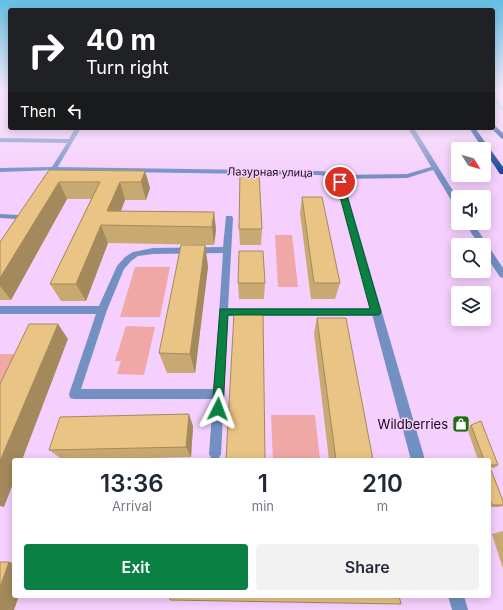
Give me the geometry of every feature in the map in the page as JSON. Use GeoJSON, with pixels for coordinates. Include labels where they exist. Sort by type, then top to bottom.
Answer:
{"type":"FeatureCollection","features":[{"type":"Feature","properties":{"kind":"highway"},"geometry":{"type":"LineString","coordinates":[[495,128],[503,137]]}},
{"type":"Feature","properties":{"kind":"highway"},"geometry":{"type":"LineString","coordinates":[[473,130],[503,172]]}},
{"type":"Feature","properties":{"kind":"street"},"geometry":{"type":"LineString","coordinates":[[412,130],[451,194]]}},
{"type":"Feature","properties":{"kind":"street"},"geometry":{"type":"LineString","coordinates":[[40,188],[54,169]]}},
{"type":"Feature","properties":{"kind":"street","name":"Лазурная улица"},"geometry":{"type":"LineString","coordinates":[[54,169],[322,173],[335,177]]}},
{"type":"Feature","properties":{"kind":"street"},"geometry":{"type":"LineString","coordinates":[[335,177],[340,182],[417,458]]}},
{"type":"Feature","properties":{"kind":"street"},"geometry":{"type":"LineString","coordinates":[[491,256],[503,275]]}},
{"type":"Feature","properties":{"kind":"street"},"geometry":{"type":"LineString","coordinates":[[457,598],[460,610]]}},
{"type":"Feature","properties":{"kind":"lane"},"geometry":{"type":"LineString","coordinates":[[0,170],[54,169],[77,130]]}},
{"type":"Feature","properties":{"kind":"lane"},"geometry":{"type":"LineString","coordinates":[[0,140],[69,141]]}},
{"type":"Feature","properties":{"kind":"lane"},"geometry":{"type":"LineString","coordinates":[[335,177],[407,176],[434,168]]}},
{"type":"Feature","properties":{"kind":"lane"},"geometry":{"type":"LineString","coordinates":[[0,216],[18,217]]}},
{"type":"Feature","properties":{"kind":"lane"},"geometry":{"type":"LineString","coordinates":[[215,454],[229,218]]}},
{"type":"Feature","properties":{"kind":"lane"},"geometry":{"type":"LineString","coordinates":[[218,394],[74,394],[102,310],[120,268],[128,259],[136,254],[153,251],[227,250]]}},
{"type":"Feature","properties":{"kind":"lane"},"geometry":{"type":"LineString","coordinates":[[0,310],[102,310]]}},
{"type":"Feature","properties":{"kind":"lane"},"geometry":{"type":"LineString","coordinates":[[223,312],[376,312]]}},
{"type":"Feature","properties":{"kind":"shaded area"},"geometry":{"type":"Polygon","coordinates":[[[275,235],[292,235],[298,287],[278,287],[275,235]]]}},
{"type":"Feature","properties":{"kind":"shaded area"},"geometry":{"type":"Polygon","coordinates":[[[135,267],[170,267],[160,317],[120,317],[135,267]]]}},
{"type":"Feature","properties":{"kind":"shaded area"},"geometry":{"type":"Polygon","coordinates":[[[126,326],[155,327],[144,375],[117,374],[121,361],[115,361],[126,326]]]}},
{"type":"Feature","properties":{"kind":"shaded area"},"geometry":{"type":"Polygon","coordinates":[[[0,354],[23,354],[0,403],[0,354]]]}},
{"type":"Feature","properties":{"kind":"shaded area"},"geometry":{"type":"Polygon","coordinates":[[[271,415],[315,415],[320,458],[273,458],[271,415]]]}},
{"type":"Feature","properties":{"kind":"building"},"geometry":{"type":"Polygon","coordinates":[[[49,170],[145,171],[141,182],[120,182],[107,211],[214,212],[212,227],[101,225],[76,284],[50,284],[100,182],[59,182],[0,278],[0,242],[49,170]]]}},
{"type":"Feature","properties":{"kind":"building"},"geometry":{"type":"Polygon","coordinates":[[[240,173],[259,173],[262,229],[239,229],[240,173]]]}},
{"type":"Feature","properties":{"kind":"building"},"geometry":{"type":"Polygon","coordinates":[[[302,197],[322,197],[340,283],[314,283],[302,197]]]}},
{"type":"Feature","properties":{"kind":"building"},"geometry":{"type":"Polygon","coordinates":[[[181,245],[205,245],[190,354],[159,353],[181,245]]]}},
{"type":"Feature","properties":{"kind":"building"},"geometry":{"type":"Polygon","coordinates":[[[239,251],[263,251],[265,283],[238,283],[239,251]]]}},
{"type":"Feature","properties":{"kind":"building"},"geometry":{"type":"Polygon","coordinates":[[[234,313],[263,313],[265,458],[226,458],[234,313]]]}},
{"type":"Feature","properties":{"kind":"building"},"geometry":{"type":"Polygon","coordinates":[[[317,318],[346,318],[373,458],[336,458],[317,318]]]}},
{"type":"Feature","properties":{"kind":"building"},"geometry":{"type":"Polygon","coordinates":[[[29,324],[58,324],[0,461],[0,384],[29,324]]]}},
{"type":"Feature","properties":{"kind":"building"},"geometry":{"type":"Polygon","coordinates":[[[189,414],[186,447],[49,450],[60,417],[189,414]]]}},
{"type":"Feature","properties":{"kind":"building"},"geometry":{"type":"Polygon","coordinates":[[[481,421],[498,465],[491,465],[491,458],[483,458],[471,425],[481,421]]]}},
{"type":"Feature","properties":{"kind":"building"},"geometry":{"type":"Polygon","coordinates":[[[491,470],[503,501],[503,505],[492,505],[491,470]]]}},
{"type":"Feature","properties":{"kind":"building"},"geometry":{"type":"Polygon","coordinates":[[[0,562],[9,562],[0,587],[0,562]]]}},
{"type":"Feature","properties":{"kind":"building"},"geometry":{"type":"Polygon","coordinates":[[[170,598],[400,598],[401,604],[170,600],[170,598]]]}},
{"type":"Feature","properties":{"kind":"place","name":"Wildberries"},"geometry":{"type":"Point","coordinates":[461,424]}},
{"type":"Feature","properties":{"kind":"route"},"geometry":{"type":"LineString","coordinates":[[218,409],[223,312],[376,312],[340,187],[340,182]]}}]}
